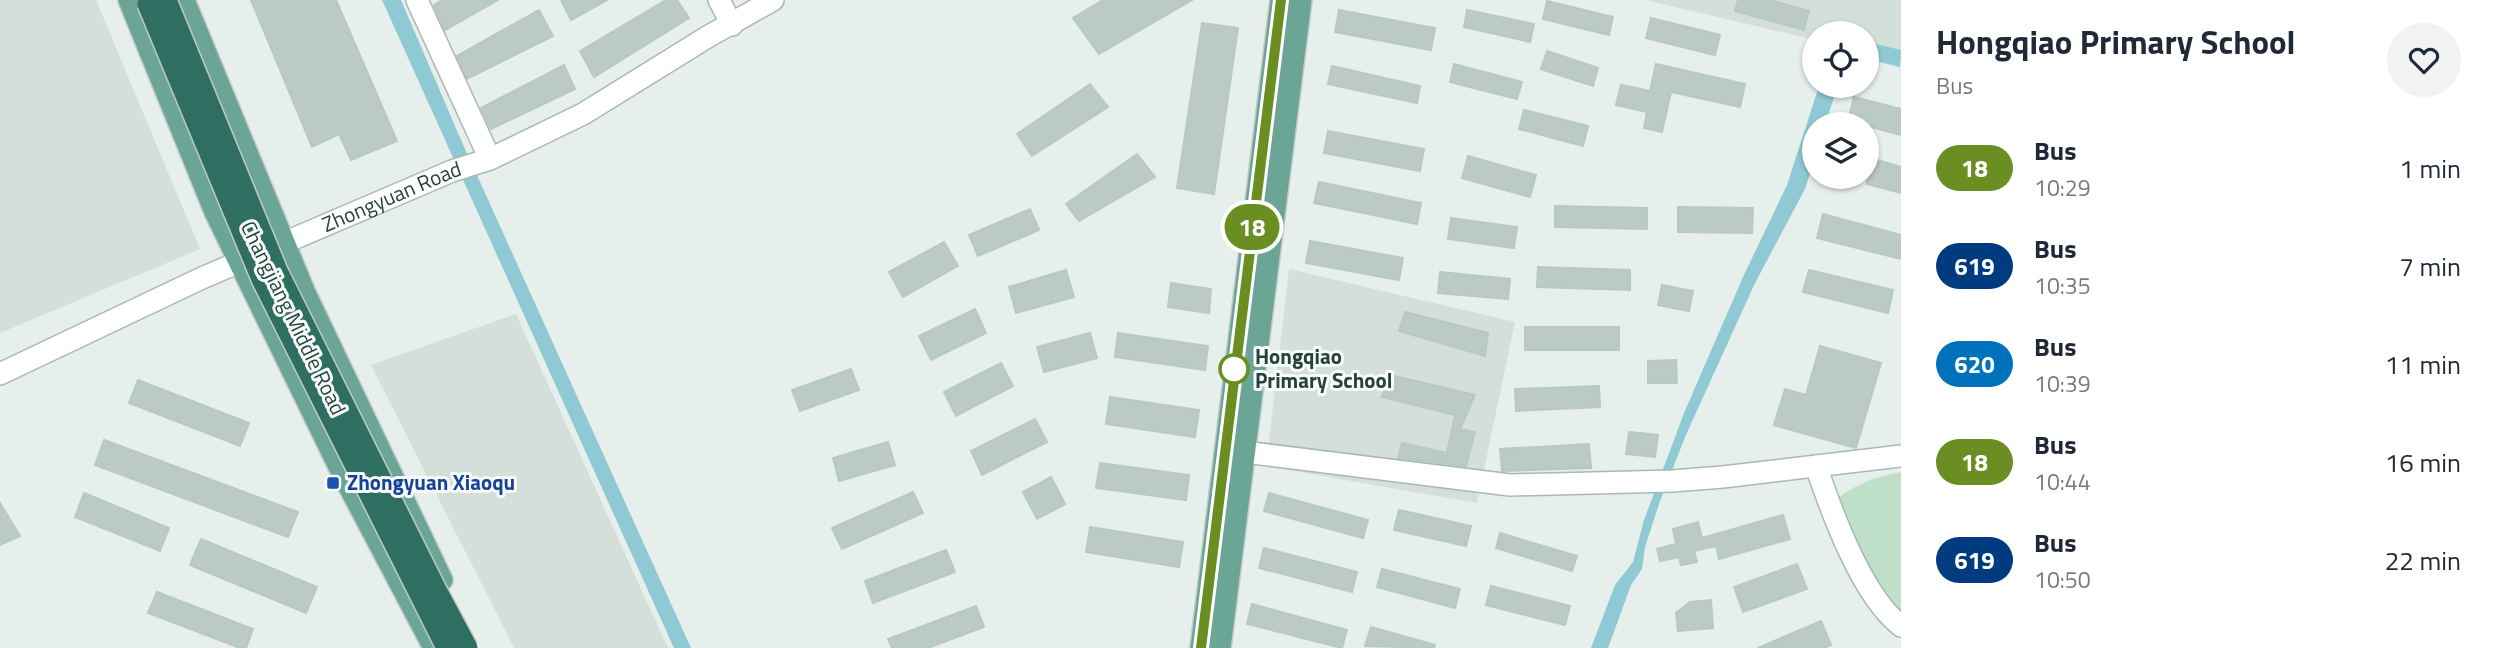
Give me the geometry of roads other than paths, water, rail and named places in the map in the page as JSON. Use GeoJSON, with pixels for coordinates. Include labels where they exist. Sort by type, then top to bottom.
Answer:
{"type":"FeatureCollection","features":[{"type":"Feature","properties":{"kind":"highway","name":"Changjiang Middle Road"},"geometry":{"type":"LineString","coordinates":[[148,1],[262,279],[447,648]]}},
{"type":"Feature","properties":{"kind":"highway","name":"Changjiang Middle Road"},"geometry":{"type":"LineString","coordinates":[[148,1],[277,271],[467,648]]}},
{"type":"Feature","properties":{"kind":"main road","name":"Changjiang Middle Road"},"geometry":{"type":"LineString","coordinates":[[184,0],[283,243],[446,588],[478,648]]}},
{"type":"Feature","properties":{"kind":"main road"},"geometry":{"type":"LineString","coordinates":[[1220,648],[1235,451],[1234,365],[1281,0]]}},
{"type":"Feature","properties":{"kind":"main road"},"geometry":{"type":"LineString","coordinates":[[1201,648],[1235,451],[1301,0]]}},
{"type":"Feature","properties":{"kind":"main road","name":"Changjiang Middle Road"},"geometry":{"type":"LineString","coordinates":[[148,1],[215,212],[344,477],[433,648]]}},
{"type":"Feature","properties":{"kind":"street"},"geometry":{"type":"LineString","coordinates":[[417,0],[484,160]]}},
{"type":"Feature","properties":{"kind":"street"},"geometry":{"type":"LineString","coordinates":[[719,0],[732,24]]}},
{"type":"Feature","properties":{"kind":"street","name":"Zhongyuan Road"},"geometry":{"type":"LineString","coordinates":[[0,374],[239,262],[452,171],[484,160],[583,114],[709,36],[774,0]]}},
{"type":"Feature","properties":{"kind":"street"},"geometry":{"type":"LineString","coordinates":[[1235,451],[1510,485],[1672,481],[1901,456]]}},
{"type":"Feature","properties":{"kind":"street"},"geometry":{"type":"LineString","coordinates":[[1816,466],[1835,520],[1867,584],[1895,622],[1901,626]]}},
{"type":"Feature","properties":{"kind":"water"},"geometry":{"type":"Polygon","coordinates":[[[382,0],[401,0],[461,140],[691,648],[674,648],[382,0]]]}},
{"type":"Feature","properties":{"kind":"water"},"geometry":{"type":"Polygon","coordinates":[[[1879,45],[1901,50],[1900,67],[1879,62],[1879,45]]]}},
{"type":"Feature","properties":{"kind":"water"},"geometry":{"type":"Polygon","coordinates":[[[1815,98],[1834,98],[1829,112],[1811,112],[1815,98]]]}},
{"type":"Feature","properties":{"kind":"water"},"geometry":{"type":"Polygon","coordinates":[[[1802,139],[1802,189],[1805,189],[1755,283],[1685,437],[1659,504],[1645,547],[1642,569],[1631,585],[1608,648],[1591,648],[1615,585],[1633,562],[1644,520],[1684,413],[1743,277],[1787,185],[1802,139]]]}},
{"type":"Feature","properties":{"kind":"place","name":"Hongqiao Primary School"},"geometry":{"type":"Point","coordinates":[1234,369]}},
{"type":"Feature","properties":{"kind":"place","name":"Zhongyuan Xiaoqu"},"geometry":{"type":"Point","coordinates":[333,483]}}]}
